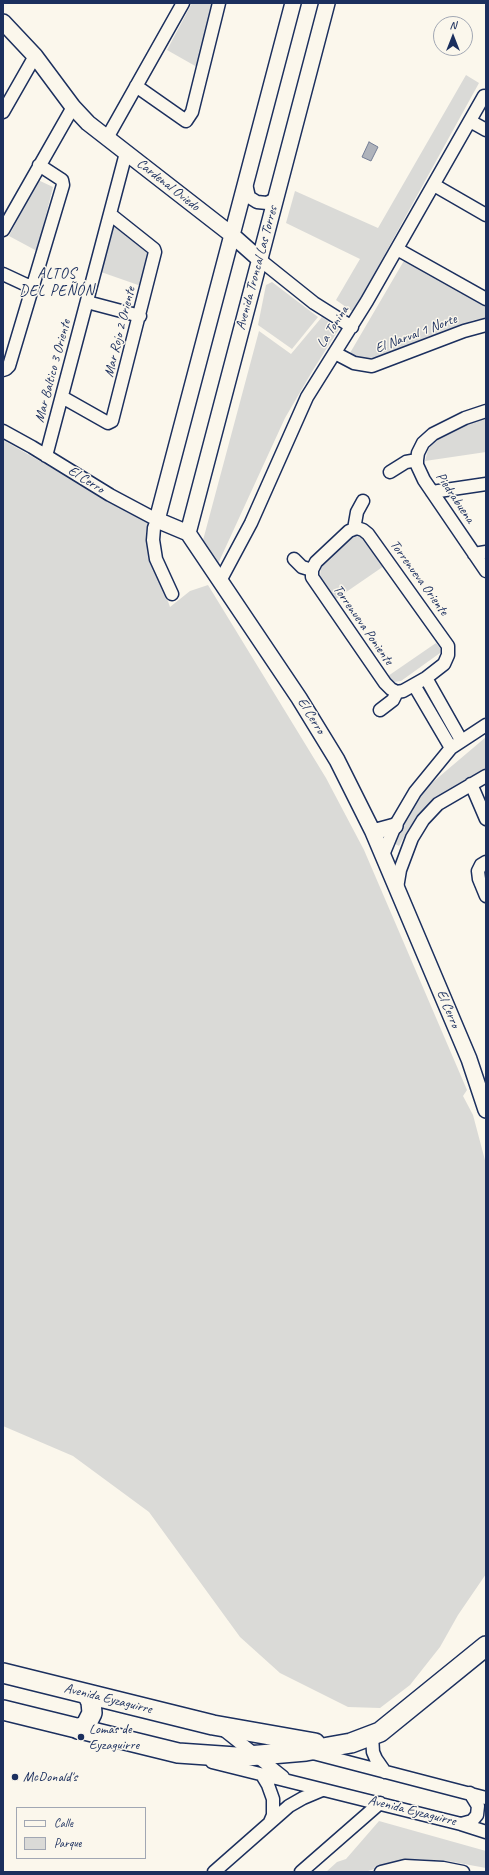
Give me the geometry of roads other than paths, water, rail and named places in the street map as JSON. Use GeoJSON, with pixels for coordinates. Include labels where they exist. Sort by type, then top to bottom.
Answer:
{"type":"FeatureCollection","features":[{"type":"Feature","properties":{"kind":"main road"},"geometry":{"type":"LineString","coordinates":[[480,1651],[486,1632]]}},
{"type":"Feature","properties":{"kind":"main road","name":"Avenida Eyzaguirre"},"geometry":{"type":"LineString","coordinates":[[3,1710],[178,1753],[217,1757],[256,1756],[306,1751],[344,1744],[376,1734],[404,1714],[480,1651]]}},
{"type":"Feature","properties":{"kind":"main road","name":"Avenida Eyzaguirre"},"geometry":{"type":"LineString","coordinates":[[3,1673],[213,1725],[300,1741],[344,1744]]}},
{"type":"Feature","properties":{"kind":"main road"},"geometry":{"type":"LineString","coordinates":[[78,1729],[86,1725],[92,1713],[91,1702],[87,1694]]}},
{"type":"Feature","properties":{"kind":"street"},"geometry":{"type":"LineString","coordinates":[[107,138],[183,3]]}},
{"type":"Feature","properties":{"kind":"street"},"geometry":{"type":"LineString","coordinates":[[136,86],[186,121],[192,112],[219,3]]}},
{"type":"Feature","properties":{"kind":"street"},"geometry":{"type":"LineString","coordinates":[[172,594],[156,559],[153,540],[154,528],[293,3]]}},
{"type":"Feature","properties":{"kind":"street","name":"Avenida Troncal Las Torres"},"geometry":{"type":"LineString","coordinates":[[188,533],[327,3]]}},
{"type":"Feature","properties":{"kind":"street","name":"Cardenal Oviedo"},"geometry":{"type":"LineString","coordinates":[[3,22],[35,56],[73,106],[88,123],[232,235],[259,259],[314,303],[352,327]]}},
{"type":"Feature","properties":{"kind":"street"},"geometry":{"type":"LineString","coordinates":[[3,112],[35,56]]}},
{"type":"Feature","properties":{"kind":"street","name":"La Tonina"},"geometry":{"type":"LineString","coordinates":[[220,581],[251,523],[301,409],[335,352],[352,327],[484,96]]}},
{"type":"Feature","properties":{"kind":"street"},"geometry":{"type":"LineString","coordinates":[[3,230],[73,106]]}},
{"type":"Feature","properties":{"kind":"street"},"geometry":{"type":"LineString","coordinates":[[470,121],[486,130]]}},
{"type":"Feature","properties":{"kind":"street","name":"Mar Baltico 3 Oriente"},"geometry":{"type":"LineString","coordinates":[[46,456],[126,153]]}},
{"type":"Feature","properties":{"kind":"street"},"geometry":{"type":"LineString","coordinates":[[3,370],[9,366],[64,182],[40,166]]}},
{"type":"Feature","properties":{"kind":"street"},"geometry":{"type":"LineString","coordinates":[[246,184],[249,196],[257,202],[267,203],[275,198]]}},
{"type":"Feature","properties":{"kind":"street"},"geometry":{"type":"LineString","coordinates":[[434,185],[486,215]]}},
{"type":"Feature","properties":{"kind":"street","name":"Mar Rojo 2 Oriente"},"geometry":{"type":"LineString","coordinates":[[62,397],[104,421],[111,423],[155,255],[154,249],[110,214]]}},
{"type":"Feature","properties":{"kind":"street"},"geometry":{"type":"LineString","coordinates":[[397,249],[486,300]]}},
{"type":"Feature","properties":{"kind":"street"},"geometry":{"type":"LineString","coordinates":[[3,274],[33,288]]}},
{"type":"Feature","properties":{"kind":"street"},"geometry":{"type":"LineString","coordinates":[[87,302],[140,316]]}},
{"type":"Feature","properties":{"kind":"street","name":"El Narval 1 Norte"},"geometry":{"type":"LineString","coordinates":[[335,352],[354,364],[372,366],[468,330],[486,325]]}},
{"type":"Feature","properties":{"kind":"street"},"geometry":{"type":"LineString","coordinates":[[390,472],[406,462],[417,460],[418,453],[423,443],[433,434],[453,423],[486,411]]}},
{"type":"Feature","properties":{"kind":"street","name":"El Cerro"},"geometry":{"type":"LineString","coordinates":[[3,431],[110,495],[157,520],[188,533],[318,728],[340,766],[373,832],[483,1090],[486,1110]]}},
{"type":"Feature","properties":{"kind":"street","name":"Piedrabuena"},"geometry":{"type":"LineString","coordinates":[[417,460],[419,471],[432,492],[486,571]]}},
{"type":"Feature","properties":{"kind":"street"},"geometry":{"type":"LineString","coordinates":[[432,492],[486,484]]}},
{"type":"Feature","properties":{"kind":"street"},"geometry":{"type":"LineString","coordinates":[[294,560],[302,567],[312,570],[316,562],[354,529],[357,512],[363,501]]}},
{"type":"Feature","properties":{"kind":"street","name":"Torrenueva Oriente"},"geometry":{"type":"LineString","coordinates":[[354,529],[363,530],[368,534],[448,646],[448,655],[444,664],[426,678]]}},
{"type":"Feature","properties":{"kind":"street"},"geometry":{"type":"LineString","coordinates":[[474,554],[486,552]]}},
{"type":"Feature","properties":{"kind":"street","name":"Torrenueva Poniente"},"geometry":{"type":"LineString","coordinates":[[312,570],[314,581],[362,650],[385,683],[397,692]]}},
{"type":"Feature","properties":{"kind":"street"},"geometry":{"type":"LineString","coordinates":[[380,710],[393,700],[397,692],[403,691],[426,678],[461,740]]}},
{"type":"Feature","properties":{"kind":"street"},"geometry":{"type":"LineString","coordinates":[[414,685],[451,748]]}},
{"type":"Feature","properties":{"kind":"street"},"geometry":{"type":"LineString","coordinates":[[383,856],[395,826],[415,792],[451,748],[486,725]]}},
{"type":"Feature","properties":{"kind":"street"},"geometry":{"type":"LineString","coordinates":[[397,888],[400,870],[412,838],[423,820],[438,804],[481,782],[486,819]]}},
{"type":"Feature","properties":{"kind":"street"},"geometry":{"type":"LineString","coordinates":[[373,832],[395,826]]}},
{"type":"Feature","properties":{"kind":"street"},"geometry":{"type":"LineString","coordinates":[[483,865],[479,879],[486,896]]}},
{"type":"Feature","properties":{"kind":"street","name":"Avenida Eyzaguirre"},"geometry":{"type":"LineString","coordinates":[[213,1725],[236,1738],[256,1756],[291,1782]]}},
{"type":"Feature","properties":{"kind":"street"},"geometry":{"type":"LineString","coordinates":[[376,1734],[373,1752],[384,1772]]}},
{"type":"Feature","properties":{"kind":"street","name":"Avenida Eyzaguirre"},"geometry":{"type":"LineString","coordinates":[[306,1751],[486,1798]]}},
{"type":"Feature","properties":{"kind":"street","name":"Avenida Eyzaguirre"},"geometry":{"type":"LineString","coordinates":[[178,1753],[380,1803],[486,1832]]}},
{"type":"Feature","properties":{"kind":"street"},"geometry":{"type":"LineString","coordinates":[[262,1775],[268,1785],[273,1799],[273,1815],[270,1822]]}},
{"type":"Feature","properties":{"kind":"street"},"geometry":{"type":"LineString","coordinates":[[214,1872],[270,1822],[302,1798],[323,1790]]}},
{"type":"Feature","properties":{"kind":"street"},"geometry":{"type":"LineString","coordinates":[[461,1824],[472,1821],[477,1815],[478,1806],[470,1793]]}},
{"type":"Feature","properties":{"kind":"street"},"geometry":{"type":"LineString","coordinates":[[301,1872],[380,1803]]}},
{"type":"Feature","properties":{"kind":"street"},"geometry":{"type":"LineString","coordinates":[[381,1872],[405,1866],[443,1868],[463,1872]]}},
{"type":"Feature","properties":{"kind":"place","name":"Lomas de Eyzaguirre"},"geometry":{"type":"Point","coordinates":[81,1737]}},
{"type":"Feature","properties":{"kind":"place","name":"McDonald's"},"geometry":{"type":"Point","coordinates":[15,1777]}},
{"type":"Feature","properties":{"kind":"district","name":"ALTOS DEL PEÑÓN"},"geometry":{"type":"Point","coordinates":[57,282]}}]}
